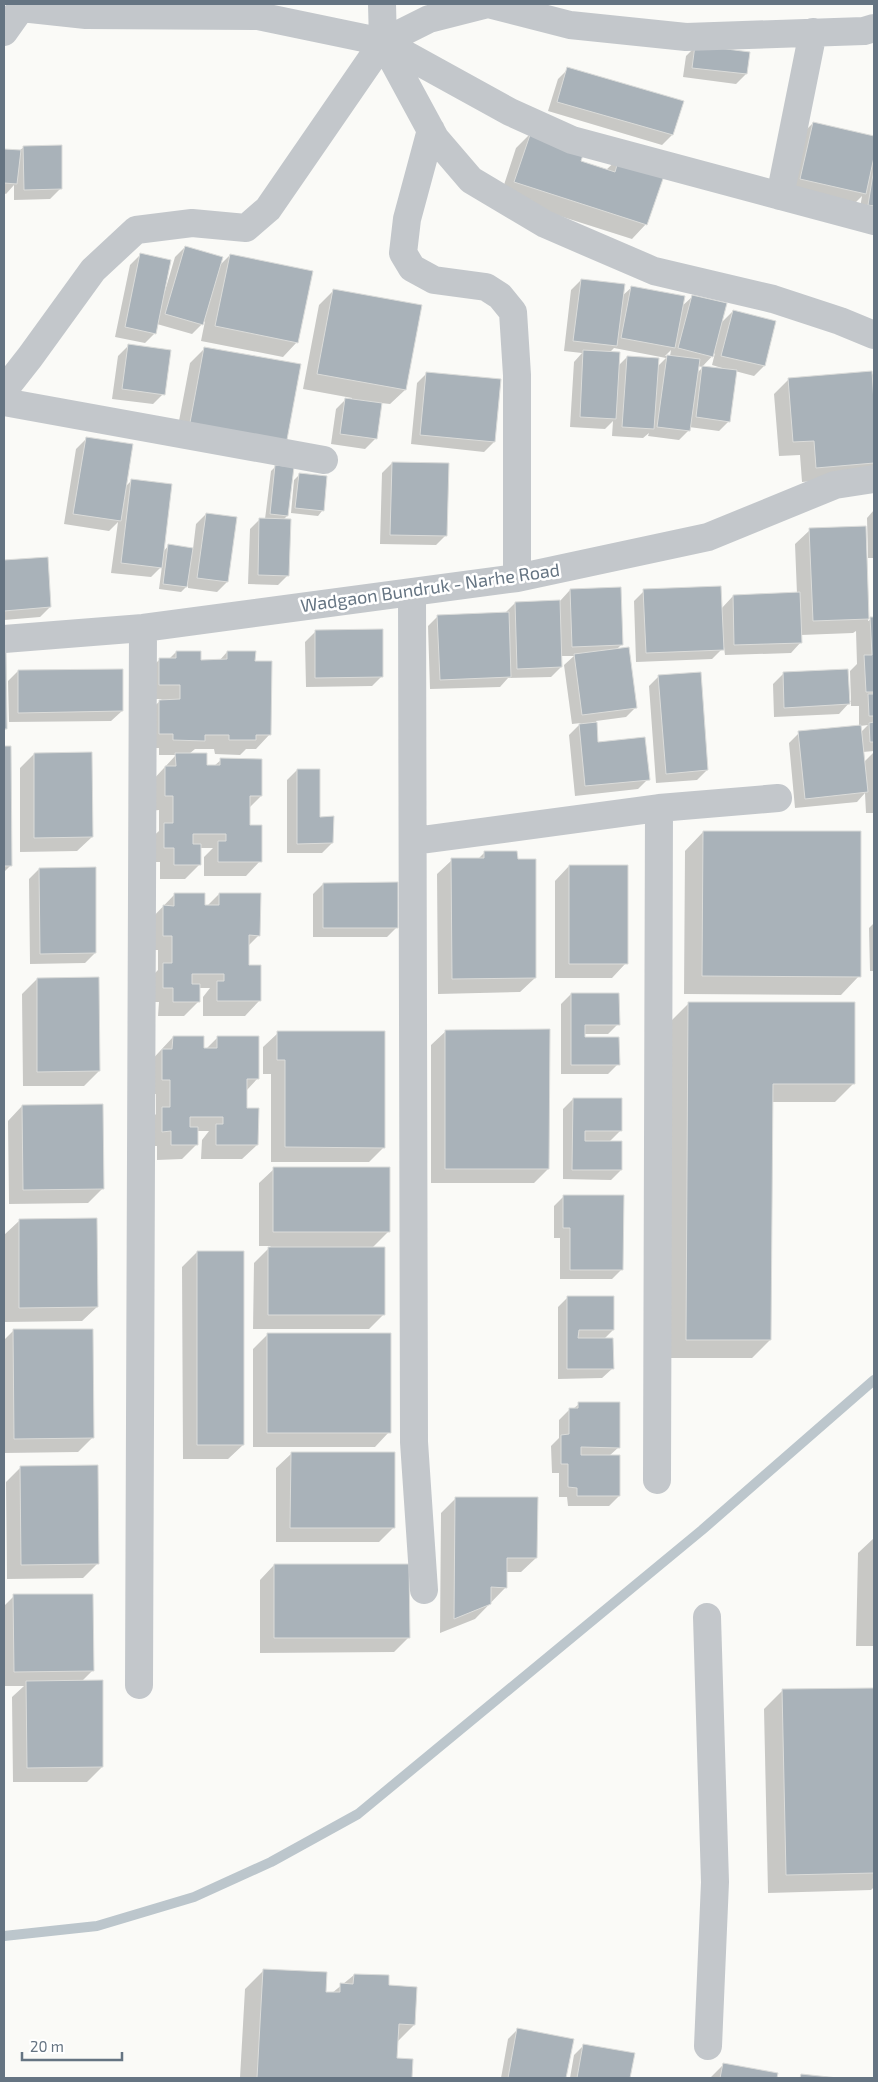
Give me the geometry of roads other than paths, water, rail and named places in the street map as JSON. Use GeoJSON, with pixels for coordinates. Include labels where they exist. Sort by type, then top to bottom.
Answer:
{"type":"FeatureCollection","features":[{"type":"Feature","properties":{"kind":"street"},"geometry":{"type":"LineString","coordinates":[[382,4],[383,42],[431,130],[471,180],[545,224],[654,270],[772,299],[840,321],[874,335]]}},
{"type":"Feature","properties":{"kind":"street"},"geometry":{"type":"LineString","coordinates":[[4,390],[93,270],[136,230],[192,224],[246,228],[268,209],[383,42],[429,19],[488,4],[501,5],[570,25],[686,37],[864,31],[874,28]]}},
{"type":"Feature","properties":{"kind":"street"},"geometry":{"type":"LineString","coordinates":[[4,32],[21,6],[86,15],[258,16],[383,42],[510,112],[572,140],[874,221]]}},
{"type":"Feature","properties":{"kind":"street"},"geometry":{"type":"LineString","coordinates":[[780,196],[813,32]]}},
{"type":"Feature","properties":{"kind":"street"},"geometry":{"type":"LineString","coordinates":[[431,130],[407,219],[403,253],[412,268],[434,280],[486,287],[500,296],[513,312],[517,375],[517,578]]}},
{"type":"Feature","properties":{"kind":"street"},"geometry":{"type":"LineString","coordinates":[[4,402],[324,460]]}},
{"type":"Feature","properties":{"kind":"street","name":"Wadgaon Bundruk - Narhe Road"},"geometry":{"type":"LineString","coordinates":[[4,639],[143,628],[517,578],[708,537],[835,486],[874,478]]}},
{"type":"Feature","properties":{"kind":"street"},"geometry":{"type":"LineString","coordinates":[[412,592],[414,1442],[424,1590]]}},
{"type":"Feature","properties":{"kind":"street"},"geometry":{"type":"LineString","coordinates":[[139,1685],[143,628]]}},
{"type":"Feature","properties":{"kind":"street"},"geometry":{"type":"LineString","coordinates":[[414,841],[659,808],[778,798]]}},
{"type":"Feature","properties":{"kind":"street"},"geometry":{"type":"LineString","coordinates":[[657,1480],[659,808]]}},
{"type":"Feature","properties":{"kind":"street"},"geometry":{"type":"LineString","coordinates":[[707,1617],[715,1882],[708,2046]]}},
{"type":"Feature","properties":{"kind":"waterway"},"geometry":{"type":"LineString","coordinates":[[4,1936],[97,1926],[194,1897],[271,1862],[358,1814],[702,1530],[874,1380]]}}]}
